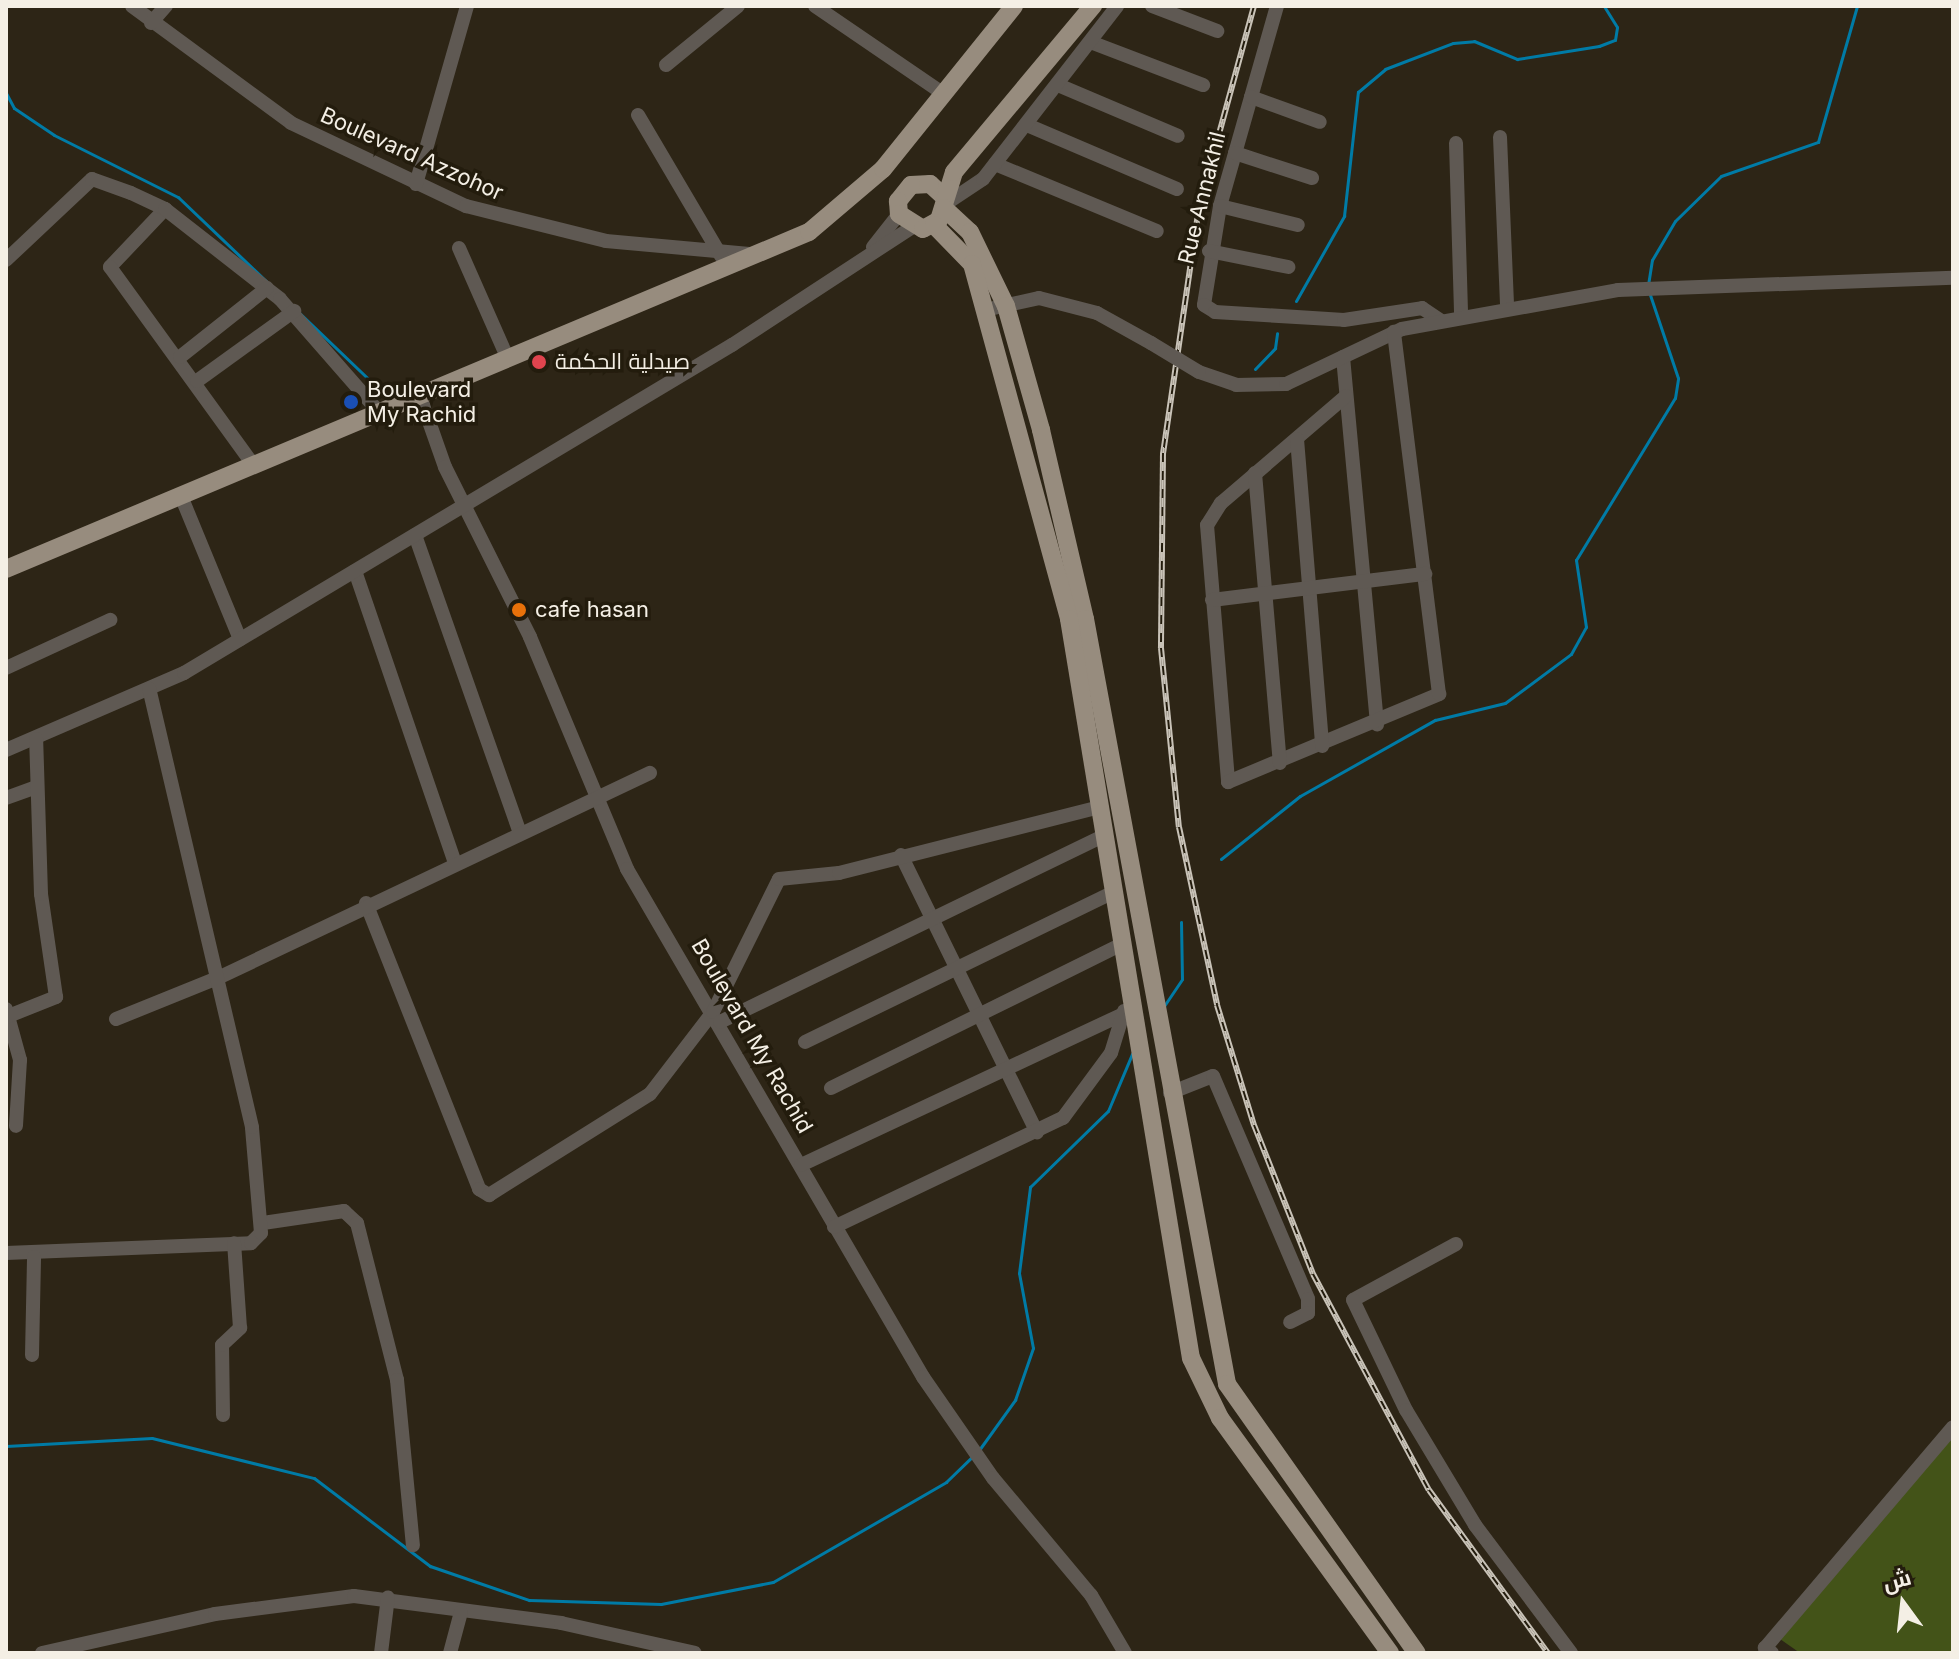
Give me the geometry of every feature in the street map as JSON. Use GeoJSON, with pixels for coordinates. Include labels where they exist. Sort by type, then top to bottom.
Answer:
{"type":"FeatureCollection","features":[{"type":"Feature","properties":{"kind":"main road"},"geometry":{"type":"LineString","coordinates":[[8,565],[254,466],[760,254],[822,225],[862,192],[1014,6]]}},
{"type":"Feature","properties":{"kind":"main road"},"geometry":{"type":"LineString","coordinates":[[1078,6],[924,183],[905,189],[906,221],[934,225],[972,264],[1069,619],[1128,1011],[1191,1358],[1220,1418],[1390,1653]]}},
{"type":"Feature","properties":{"kind":"main road"},"geometry":{"type":"LineString","coordinates":[[934,225],[943,203],[1093,6]]}},
{"type":"Feature","properties":{"kind":"main road"},"geometry":{"type":"LineString","coordinates":[[924,183],[982,250],[1006,306],[1085,619],[1170,1093],[1227,1384],[1417,1653]]}},
{"type":"Feature","properties":{"kind":"street","name":"Boulevard Azzohor"},"geometry":{"type":"LineString","coordinates":[[132,6],[256,102],[416,184],[548,229],[721,256],[760,254]]}},
{"type":"Feature","properties":{"kind":"street"},"geometry":{"type":"LineString","coordinates":[[151,23],[166,6]]}},
{"type":"Feature","properties":{"kind":"street"},"geometry":{"type":"LineString","coordinates":[[416,184],[467,6]]}},
{"type":"Feature","properties":{"kind":"street"},"geometry":{"type":"LineString","coordinates":[[666,65],[738,6]]}},
{"type":"Feature","properties":{"kind":"street"},"geometry":{"type":"LineString","coordinates":[[815,6],[944,94]]}},
{"type":"Feature","properties":{"kind":"street"},"geometry":{"type":"LineString","coordinates":[[943,203],[995,164],[1093,43],[1117,6]]}},
{"type":"Feature","properties":{"kind":"street"},"geometry":{"type":"LineString","coordinates":[[1152,6],[1217,31]]}},
{"type":"Feature","properties":{"kind":"street","name":"Rue Annakhil"},"geometry":{"type":"LineString","coordinates":[[1277,6],[1220,206],[1202,297],[1210,311],[1344,320],[1422,308],[1440,320]]}},
{"type":"Feature","properties":{"kind":"street"},"geometry":{"type":"LineString","coordinates":[[1093,43],[1203,85]]}},
{"type":"Feature","properties":{"kind":"street"},"geometry":{"type":"LineString","coordinates":[[1058,85],[1178,136]]}},
{"type":"Feature","properties":{"kind":"street"},"geometry":{"type":"LineString","coordinates":[[1251,97],[1320,122]]}},
{"type":"Feature","properties":{"kind":"street"},"geometry":{"type":"LineString","coordinates":[[638,115],[721,256]]}},
{"type":"Feature","properties":{"kind":"street"},"geometry":{"type":"LineString","coordinates":[[1027,125],[1177,189]]}},
{"type":"Feature","properties":{"kind":"street"},"geometry":{"type":"LineString","coordinates":[[1500,137],[1507,306]]}},
{"type":"Feature","properties":{"kind":"street"},"geometry":{"type":"LineString","coordinates":[[1456,143],[1461,315]]}},
{"type":"Feature","properties":{"kind":"street"},"geometry":{"type":"LineString","coordinates":[[1235,153],[1312,178]]}},
{"type":"Feature","properties":{"kind":"street"},"geometry":{"type":"LineString","coordinates":[[995,164],[1157,231]]}},
{"type":"Feature","properties":{"kind":"street"},"geometry":{"type":"LineString","coordinates":[[6,260],[92,179],[165,209],[267,288],[294,311],[379,412]]}},
{"type":"Feature","properties":{"kind":"street"},"geometry":{"type":"LineString","coordinates":[[1220,206],[1298,225]]}},
{"type":"Feature","properties":{"kind":"street"},"geometry":{"type":"LineString","coordinates":[[165,209],[110,267],[180,357],[254,466]]}},
{"type":"Feature","properties":{"kind":"street"},"geometry":{"type":"LineString","coordinates":[[6,750],[149,689],[465,507],[855,264],[906,221]]}},
{"type":"Feature","properties":{"kind":"street"},"geometry":{"type":"LineString","coordinates":[[459,248],[508,359]]}},
{"type":"Feature","properties":{"kind":"street"},"geometry":{"type":"LineString","coordinates":[[1209,251],[1288,267]]}},
{"type":"Feature","properties":{"kind":"street"},"geometry":{"type":"LineString","coordinates":[[985,310],[1039,298],[1082,309],[1151,343],[1199,372],[1270,386],[1313,375],[1394,332],[1507,306],[1633,290],[1662,292],[1953,278]]}},
{"type":"Feature","properties":{"kind":"street"},"geometry":{"type":"LineString","coordinates":[[180,357],[267,288]]}},
{"type":"Feature","properties":{"kind":"street"},"geometry":{"type":"LineString","coordinates":[[197,381],[294,311]]}},
{"type":"Feature","properties":{"kind":"street"},"geometry":{"type":"LineString","coordinates":[[1346,396],[1255,473],[1207,525],[1225,779],[1232,783],[1377,724],[1439,694],[1394,332]]}},
{"type":"Feature","properties":{"kind":"street"},"geometry":{"type":"LineString","coordinates":[[1343,357],[1367,580],[1377,724]]}},
{"type":"Feature","properties":{"kind":"street","name":"Boulevard My Rachid"},"geometry":{"type":"LineString","coordinates":[[420,396],[465,507],[530,637],[627,869],[717,1017],[834,1227],[968,1445],[1091,1595],[1125,1653]]}},
{"type":"Feature","properties":{"kind":"street"},"geometry":{"type":"LineString","coordinates":[[1297,439],[1312,587],[1322,746]]}},
{"type":"Feature","properties":{"kind":"street"},"geometry":{"type":"LineString","coordinates":[[1255,473],[1262,593],[1280,763]]}},
{"type":"Feature","properties":{"kind":"street"},"geometry":{"type":"LineString","coordinates":[[181,496],[240,639]]}},
{"type":"Feature","properties":{"kind":"street"},"geometry":{"type":"LineString","coordinates":[[415,535],[519,831]]}},
{"type":"Feature","properties":{"kind":"street"},"geometry":{"type":"LineString","coordinates":[[355,571],[455,863]]}},
{"type":"Feature","properties":{"kind":"street"},"geometry":{"type":"LineString","coordinates":[[1212,600],[1425,574]]}},
{"type":"Feature","properties":{"kind":"street"},"geometry":{"type":"LineString","coordinates":[[6,668],[110,620]]}},
{"type":"Feature","properties":{"kind":"street"},"geometry":{"type":"LineString","coordinates":[[6,1253],[34,1257],[234,1243],[257,1240],[263,1223],[252,1127],[220,977],[149,689]]}},
{"type":"Feature","properties":{"kind":"street"},"geometry":{"type":"LineString","coordinates":[[16,1126],[7,1014],[56,997],[36,787],[36,739]]}},
{"type":"Feature","properties":{"kind":"street"},"geometry":{"type":"LineString","coordinates":[[116,1019],[220,977],[366,903],[650,773]]}},
{"type":"Feature","properties":{"kind":"street"},"geometry":{"type":"LineString","coordinates":[[6,798],[36,787]]}},
{"type":"Feature","properties":{"kind":"street"},"geometry":{"type":"LineString","coordinates":[[366,903],[484,1194],[632,1110],[717,1017],[776,881],[901,855],[1099,807]]}},
{"type":"Feature","properties":{"kind":"street"},"geometry":{"type":"LineString","coordinates":[[717,1017],[1103,836]]}},
{"type":"Feature","properties":{"kind":"street"},"geometry":{"type":"LineString","coordinates":[[901,855],[1037,1133]]}},
{"type":"Feature","properties":{"kind":"street"},"geometry":{"type":"LineString","coordinates":[[805,1042],[953,964],[1112,893]]}},
{"type":"Feature","properties":{"kind":"street"},"geometry":{"type":"LineString","coordinates":[[831,1088],[1120,945]]}},
{"type":"Feature","properties":{"kind":"street"},"geometry":{"type":"LineString","coordinates":[[801,1165],[1128,1011]]}},
{"type":"Feature","properties":{"kind":"street"},"geometry":{"type":"LineString","coordinates":[[834,1227],[1037,1133],[1090,1088],[1118,1041],[1128,1011]]}},
{"type":"Feature","properties":{"kind":"street"},"geometry":{"type":"LineString","coordinates":[[1170,1093],[1213,1076],[1308,1299],[1308,1313],[1290,1322]]}},
{"type":"Feature","properties":{"kind":"street"},"geometry":{"type":"LineString","coordinates":[[263,1223],[344,1211],[357,1223],[397,1380],[413,1545]]}},
{"type":"Feature","properties":{"kind":"street"},"geometry":{"type":"LineString","coordinates":[[223,1415],[222,1345],[240,1328],[234,1243]]}},
{"type":"Feature","properties":{"kind":"street"},"geometry":{"type":"LineString","coordinates":[[1456,1244],[1353,1300],[1406,1410],[1475,1525],[1571,1653]]}},
{"type":"Feature","properties":{"kind":"street"},"geometry":{"type":"LineString","coordinates":[[32,1355],[34,1257]]}},
{"type":"Feature","properties":{"kind":"street"},"geometry":{"type":"LineString","coordinates":[[1772,1653],[1765,1648],[1953,1427]]}},
{"type":"Feature","properties":{"kind":"street"},"geometry":{"type":"LineString","coordinates":[[381,1653],[388,1597]]}},
{"type":"Feature","properties":{"kind":"street"},"geometry":{"type":"LineString","coordinates":[[42,1653],[228,1611],[388,1597],[620,1645],[692,1653]]}},
{"type":"Feature","properties":{"kind":"street"},"geometry":{"type":"LineString","coordinates":[[450,1653],[461,1612]]}},
{"type":"Feature","properties":{"kind":"green space"},"geometry":{"type":"Polygon","coordinates":[[[1953,1436],[1953,1653],[1800,1653],[1780,1639],[1953,1436]]]}},
{"type":"Feature","properties":{"kind":"waterway"},"geometry":{"type":"LineString","coordinates":[[1296,301],[1344,216],[1358,92],[1385,69],[1453,43],[1474,41],[1517,59],[1599,46],[1615,40],[1617,27],[1604,6]]}},
{"type":"Feature","properties":{"kind":"waterway"},"geometry":{"type":"LineString","coordinates":[[1648,285],[1652,260],[1675,221],[1721,176],[1818,142],[1857,6]]}},
{"type":"Feature","properties":{"kind":"waterway"},"geometry":{"type":"LineString","coordinates":[[6,93],[14,108],[54,135],[178,197],[383,393]]}},
{"type":"Feature","properties":{"kind":"waterway"},"geometry":{"type":"LineString","coordinates":[[1221,859],[1300,796],[1435,720],[1505,703],[1571,654],[1586,627],[1576,560],[1675,398],[1678,378],[1649,292]]}},
{"type":"Feature","properties":{"kind":"waterway"},"geometry":{"type":"LineString","coordinates":[[1255,369],[1275,348],[1277,333]]}},
{"type":"Feature","properties":{"kind":"waterway"},"geometry":{"type":"LineString","coordinates":[[1164,1006],[1182,979],[1181,922]]}},
{"type":"Feature","properties":{"kind":"waterway"},"geometry":{"type":"LineString","coordinates":[[979,1450],[1015,1400],[1033,1348],[1019,1273],[1030,1187],[1108,1111],[1132,1054]]}},
{"type":"Feature","properties":{"kind":"waterway"},"geometry":{"type":"LineString","coordinates":[[6,1446],[152,1438],[314,1478],[430,1566],[529,1600],[661,1604],[773,1582],[946,1482],[971,1458]]}},
{"type":"Feature","properties":{"kind":"railway"},"geometry":{"type":"LineString","coordinates":[[1254,6],[1199,207],[1163,453],[1161,648],[1179,827],[1217,1005],[1254,1125],[1313,1274],[1429,1490],[1548,1653]]}},
{"type":"Feature","properties":{"kind":"place","name":"صيدلية الحكمة"},"geometry":{"type":"Point","coordinates":[539,362]}},
{"type":"Feature","properties":{"kind":"place","name":"Boulevard My Rachid"},"geometry":{"type":"Point","coordinates":[351,402]}},
{"type":"Feature","properties":{"kind":"place","name":"cafe hasan"},"geometry":{"type":"Point","coordinates":[519,610]}}]}
